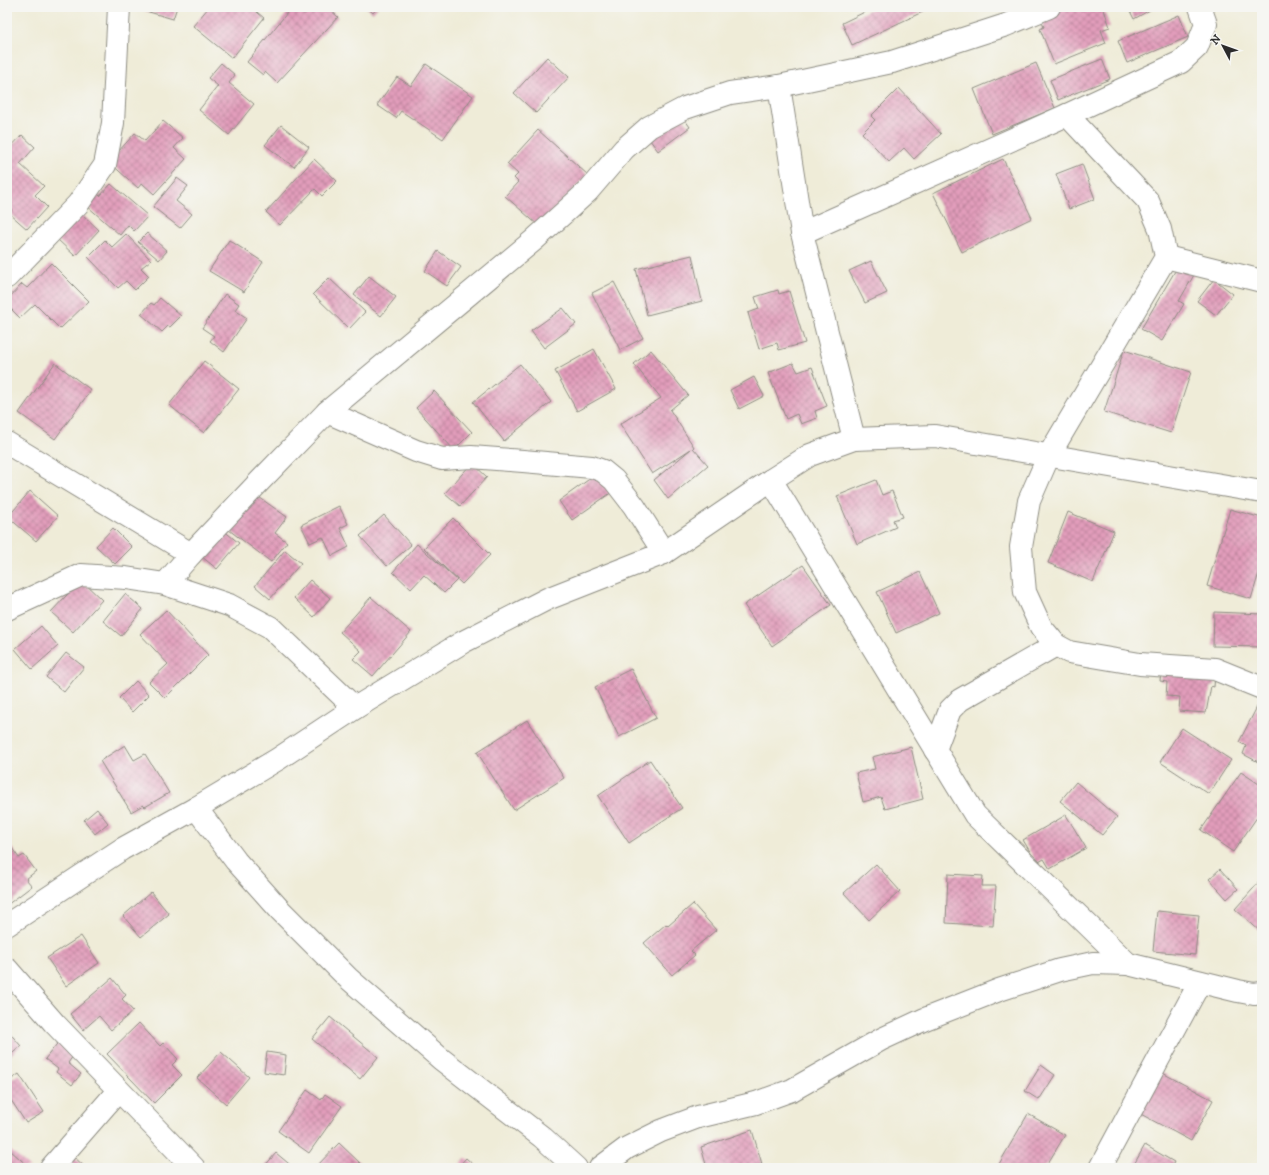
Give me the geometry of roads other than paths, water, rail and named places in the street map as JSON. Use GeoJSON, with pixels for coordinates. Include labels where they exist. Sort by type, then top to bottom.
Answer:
{"type":"FeatureCollection","features":[{"type":"Feature","properties":{"kind":"street"},"geometry":{"type":"LineString","coordinates":[[7,277],[78,204],[105,165],[113,123],[119,7]]}},
{"type":"Feature","properties":{"kind":"street"},"geometry":{"type":"LineString","coordinates":[[165,584],[191,554],[327,412],[534,240],[588,191],[624,149],[649,127],[685,108],[730,93],[779,86],[892,62],[1006,24],[1049,7]]}},
{"type":"Feature","properties":{"kind":"street"},"geometry":{"type":"LineString","coordinates":[[802,233],[1067,115],[1181,62],[1197,47],[1206,24],[1200,7]]}},
{"type":"Feature","properties":{"kind":"street"},"geometry":{"type":"LineString","coordinates":[[779,86],[802,233],[854,438]]}},
{"type":"Feature","properties":{"kind":"street"},"geometry":{"type":"LineString","coordinates":[[1067,115],[1148,201],[1160,229],[1166,257],[1049,455],[1030,501],[1021,547],[1025,592],[1041,627],[1056,645],[1069,652],[1140,664],[1215,669],[1262,688]]}},
{"type":"Feature","properties":{"kind":"street"},"geometry":{"type":"LineString","coordinates":[[1166,257],[1262,282]]}},
{"type":"Feature","properties":{"kind":"street"},"geometry":{"type":"LineString","coordinates":[[327,412],[416,451],[442,459],[471,457],[592,467],[603,471],[614,480],[634,506],[664,553]]}},
{"type":"Feature","properties":{"kind":"street"},"geometry":{"type":"LineString","coordinates":[[7,926],[122,849],[196,808],[278,759],[355,708],[463,642],[547,599],[664,553],[810,455],[854,438],[935,436],[1262,492]]}},
{"type":"Feature","properties":{"kind":"street"},"geometry":{"type":"LineString","coordinates":[[7,443],[191,554]]}},
{"type":"Feature","properties":{"kind":"street"},"geometry":{"type":"LineString","coordinates":[[771,480],[975,815],[1128,964]]}},
{"type":"Feature","properties":{"kind":"street"},"geometry":{"type":"LineString","coordinates":[[7,609],[81,575],[126,578],[165,584],[229,605],[270,627],[355,708]]}},
{"type":"Feature","properties":{"kind":"street"},"geometry":{"type":"LineString","coordinates":[[935,750],[950,710],[960,700],[1056,645]]}},
{"type":"Feature","properties":{"kind":"street"},"geometry":{"type":"LineString","coordinates":[[196,808],[240,866],[280,910],[348,978],[441,1059],[542,1137],[576,1168]]}},
{"type":"Feature","properties":{"kind":"street"},"geometry":{"type":"LineString","coordinates":[[600,1168],[627,1148],[661,1131],[698,1117],[756,1103],[792,1090],[882,1039],[925,1019],[999,990],[1060,970],[1093,963],[1128,964],[1238,991],[1254,994],[1262,993]]}},
{"type":"Feature","properties":{"kind":"street"},"geometry":{"type":"LineString","coordinates":[[7,969],[54,1024],[194,1168]]}},
{"type":"Feature","properties":{"kind":"street"},"geometry":{"type":"LineString","coordinates":[[1100,1168],[1200,982]]}},
{"type":"Feature","properties":{"kind":"street"},"geometry":{"type":"LineString","coordinates":[[52,1168],[118,1091]]}}]}
